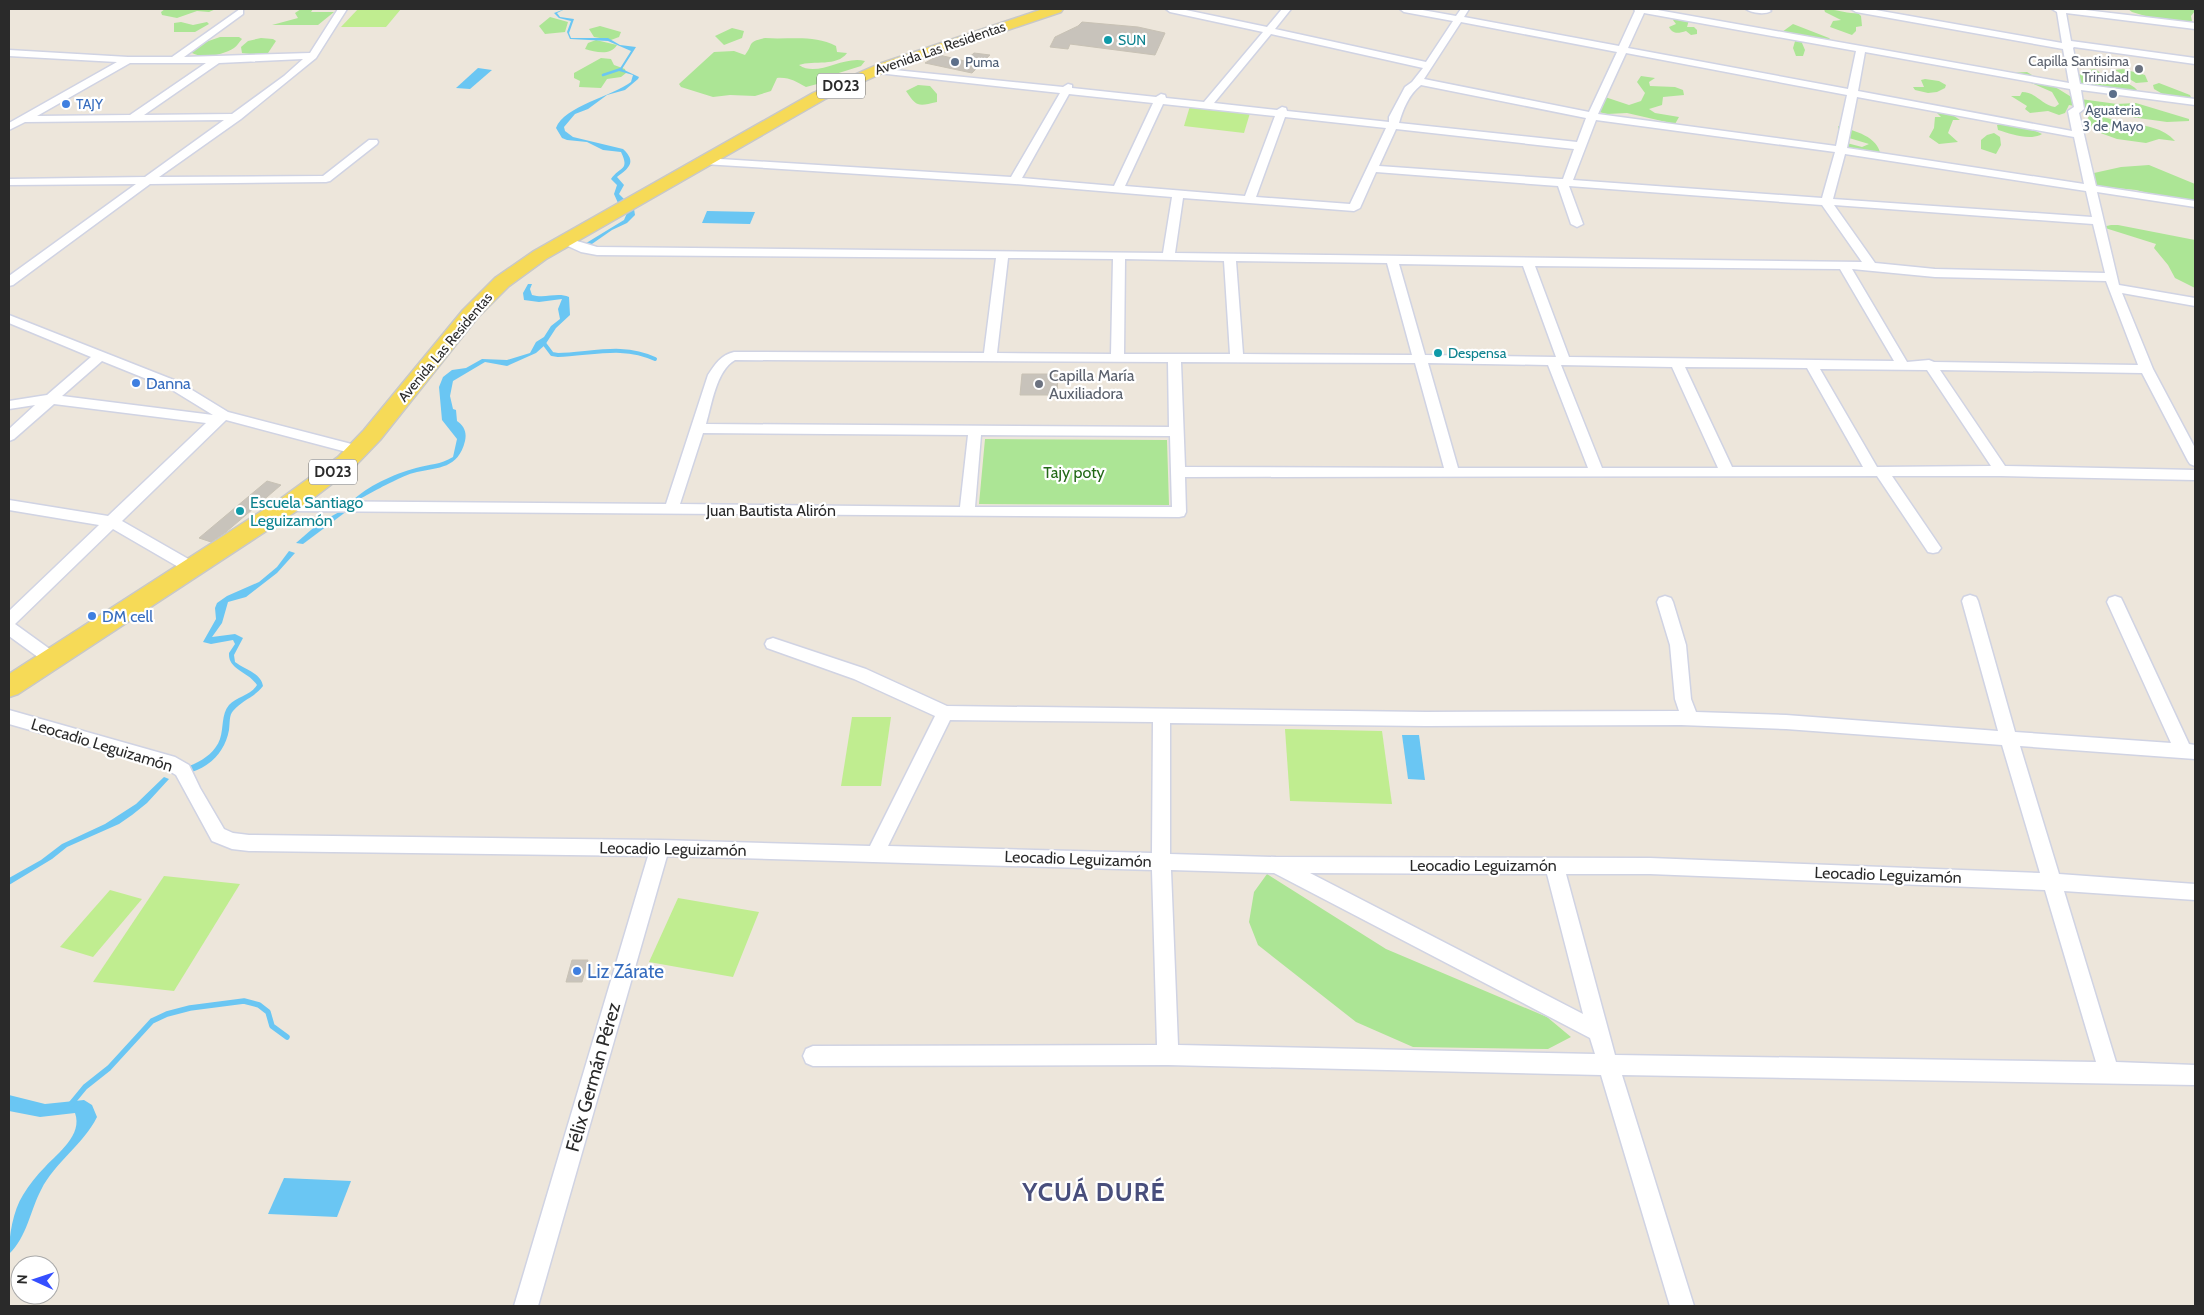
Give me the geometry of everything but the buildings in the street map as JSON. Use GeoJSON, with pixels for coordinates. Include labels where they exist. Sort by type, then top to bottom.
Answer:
{"type":"FeatureCollection","features":[{"type":"Feature","properties":{"kind":"main road","name":"Avenida Las Residentas"},"geometry":{"type":"LineString","coordinates":[[9,687],[287,506],[358,450],[487,296],[521,268],[575,245],[617,210],[819,96],[881,68],[1056,9]]}},
{"type":"Feature","properties":{"kind":"street"},"geometry":{"type":"LineString","coordinates":[[9,282],[237,116],[313,56],[342,9]]}},
{"type":"Feature","properties":{"kind":"street"},"geometry":{"type":"LineString","coordinates":[[1170,9],[1429,66]]}},
{"type":"Feature","properties":{"kind":"street"},"geometry":{"type":"LineString","coordinates":[[1208,104],[1287,9]]}},
{"type":"Feature","properties":{"kind":"street"},"geometry":{"type":"LineString","coordinates":[[1404,9],[2078,135]]}},
{"type":"Feature","properties":{"kind":"street"},"geometry":{"type":"LineString","coordinates":[[704,161],[1015,181],[1354,208],[1394,122],[1400,118],[1417,83],[1465,9]]}},
{"type":"Feature","properties":{"kind":"street"},"geometry":{"type":"LineString","coordinates":[[1577,224],[1565,182],[1639,9],[1682,12],[1861,48],[2077,86],[2195,102]]}},
{"type":"Feature","properties":{"kind":"street"},"geometry":{"type":"LineString","coordinates":[[1751,9],[1766,11]]}},
{"type":"Feature","properties":{"kind":"street"},"geometry":{"type":"LineString","coordinates":[[1856,9],[1908,13],[2069,45],[2195,61]]}},
{"type":"Feature","properties":{"kind":"street"},"geometry":{"type":"LineString","coordinates":[[2195,26],[2059,9],[2069,45],[2077,86],[2079,109],[2073,111],[2113,283],[2146,368],[2195,461]]}},
{"type":"Feature","properties":{"kind":"street"},"geometry":{"type":"LineString","coordinates":[[174,60],[240,12]]}},
{"type":"Feature","properties":{"kind":"street"},"geometry":{"type":"LineString","coordinates":[[1826,202],[1841,150],[1861,48]]}},
{"type":"Feature","properties":{"kind":"street"},"geometry":{"type":"LineString","coordinates":[[9,53],[128,60],[217,60],[313,56]]}},
{"type":"Feature","properties":{"kind":"street"},"geometry":{"type":"LineString","coordinates":[[10,126],[128,60]]}},
{"type":"Feature","properties":{"kind":"street"},"geometry":{"type":"LineString","coordinates":[[131,119],[217,60]]}},
{"type":"Feature","properties":{"kind":"street"},"geometry":{"type":"LineString","coordinates":[[881,68],[1281,112],[1394,122],[1581,144]]}},
{"type":"Feature","properties":{"kind":"street"},"geometry":{"type":"LineString","coordinates":[[1417,83],[1592,116],[1841,150],[2195,204]]}},
{"type":"Feature","properties":{"kind":"street"},"geometry":{"type":"LineString","coordinates":[[1015,181],[1067,88]]}},
{"type":"Feature","properties":{"kind":"street"},"geometry":{"type":"LineString","coordinates":[[1118,189],[1160,98]]}},
{"type":"Feature","properties":{"kind":"street"},"geometry":{"type":"LineString","coordinates":[[1249,200],[1281,112]]}},
{"type":"Feature","properties":{"kind":"street"},"geometry":{"type":"LineString","coordinates":[[24,118],[131,119],[237,116]]}},
{"type":"Feature","properties":{"kind":"street"},"geometry":{"type":"LineString","coordinates":[[9,182],[326,179],[373,142]]}},
{"type":"Feature","properties":{"kind":"street"},"geometry":{"type":"LineString","coordinates":[[1374,168],[2099,222]]}},
{"type":"Feature","properties":{"kind":"street"},"geometry":{"type":"LineString","coordinates":[[1168,257],[1178,194]]}},
{"type":"Feature","properties":{"kind":"street"},"geometry":{"type":"LineString","coordinates":[[1826,202],[1871,266]]}},
{"type":"Feature","properties":{"kind":"street"},"geometry":{"type":"LineString","coordinates":[[575,245],[1230,259],[1871,266],[1935,273],[2113,283],[2195,302]]}},
{"type":"Feature","properties":{"kind":"street"},"geometry":{"type":"LineString","coordinates":[[990,356],[1002,254]]}},
{"type":"Feature","properties":{"kind":"street"},"geometry":{"type":"LineString","coordinates":[[1117,358],[1119,256]]}},
{"type":"Feature","properties":{"kind":"street"},"geometry":{"type":"LineString","coordinates":[[1230,259],[1237,358]]}},
{"type":"Feature","properties":{"kind":"street"},"geometry":{"type":"LineString","coordinates":[[1392,261],[1452,471]]}},
{"type":"Feature","properties":{"kind":"street"},"geometry":{"type":"LineString","coordinates":[[1528,262],[1597,473]]}},
{"type":"Feature","properties":{"kind":"street"},"geometry":{"type":"LineString","coordinates":[[1844,266],[1902,364]]}},
{"type":"Feature","properties":{"kind":"street"},"geometry":{"type":"LineString","coordinates":[[9,319],[174,386],[220,417]]}},
{"type":"Feature","properties":{"kind":"street"},"geometry":{"type":"LineString","coordinates":[[9,436],[100,356]]}},
{"type":"Feature","properties":{"kind":"street"},"geometry":{"type":"LineString","coordinates":[[671,510],[715,375],[729,357],[734,356],[1420,359],[2146,368]]}},
{"type":"Feature","properties":{"kind":"street"},"geometry":{"type":"LineString","coordinates":[[1174,359],[1178,472],[1452,471],[1597,473],[2001,471],[2195,475]]}},
{"type":"Feature","properties":{"kind":"street"},"geometry":{"type":"LineString","coordinates":[[1677,363],[1727,471]]}},
{"type":"Feature","properties":{"kind":"street"},"geometry":{"type":"LineString","coordinates":[[1811,364],[1876,471],[1933,548]]}},
{"type":"Feature","properties":{"kind":"street"},"geometry":{"type":"LineString","coordinates":[[1930,364],[2001,471]]}},
{"type":"Feature","properties":{"kind":"street"},"geometry":{"type":"LineString","coordinates":[[9,405],[50,399],[220,417],[358,450]]}},
{"type":"Feature","properties":{"kind":"street"},"geometry":{"type":"LineString","coordinates":[[9,620],[220,417]]}},
{"type":"Feature","properties":{"kind":"street"},"geometry":{"type":"LineString","coordinates":[[698,428],[1176,432]]}},
{"type":"Feature","properties":{"kind":"street"},"geometry":{"type":"LineString","coordinates":[[967,512],[975,429]]}},
{"type":"Feature","properties":{"kind":"street","name":"Juan Bautista Alirón"},"geometry":{"type":"LineString","coordinates":[[287,506],[1179,512],[1178,472]]}},
{"type":"Feature","properties":{"kind":"street"},"geometry":{"type":"LineString","coordinates":[[9,505],[112,522],[192,568]]}},
{"type":"Feature","properties":{"kind":"street"},"geometry":{"type":"LineString","coordinates":[[1970,600],[2009,740],[2109,1072]]}},
{"type":"Feature","properties":{"kind":"street"},"geometry":{"type":"LineString","coordinates":[[1665,602],[1678,645],[1683,699],[1690,719]]}},
{"type":"Feature","properties":{"kind":"street"},"geometry":{"type":"LineString","coordinates":[[2115,602],[2189,752]]}},
{"type":"Feature","properties":{"kind":"street"},"geometry":{"type":"LineString","coordinates":[[9,628],[52,659]]}},
{"type":"Feature","properties":{"kind":"street"},"geometry":{"type":"LineString","coordinates":[[773,644],[860,674],[944,713],[1426,719],[1690,719],[1786,722],[2189,752]]}},
{"type":"Feature","properties":{"kind":"street"},"geometry":{"type":"LineString","coordinates":[[875,854],[944,713]]}},
{"type":"Feature","properties":{"kind":"street"},"geometry":{"type":"LineString","coordinates":[[1162,715],[1161,862],[1168,1055]]}},
{"type":"Feature","properties":{"kind":"street","name":"Leocadio Leguizamón"},"geometry":{"type":"LineString","coordinates":[[9,717],[169,762],[182,770],[218,835],[232,841],[257,843],[660,848],[1276,865],[1650,866],[2052,882],[2195,892]]}},
{"type":"Feature","properties":{"kind":"street","name":"Félix Germán Pérez"},"geometry":{"type":"LineString","coordinates":[[526,1306],[660,848]]}},
{"type":"Feature","properties":{"kind":"street"},"geometry":{"type":"LineString","coordinates":[[1276,865],[1598,1032]]}},
{"type":"Feature","properties":{"kind":"street"},"geometry":{"type":"LineString","coordinates":[[1554,865],[1598,1032],[1682,1306]]}},
{"type":"Feature","properties":{"kind":"street"},"geometry":{"type":"LineString","coordinates":[[812,1056],[1168,1055],[2195,1075]]}},
{"type":"Feature","properties":{"kind":"green space"},"geometry":{"type":"Polygon","coordinates":[[[165,9],[216,9],[209,12],[197,11],[177,18],[162,15],[161,12],[165,9]]]}},
{"type":"Feature","properties":{"kind":"green space"},"geometry":{"type":"Polygon","coordinates":[[[301,9],[313,9],[311,12],[334,12],[318,25],[272,25],[298,18],[295,13],[301,9]]]}},
{"type":"Feature","properties":{"kind":"green space"},"geometry":{"type":"Polygon","coordinates":[[[358,9],[401,9],[386,27],[341,27],[358,9]]]}},
{"type":"Feature","properties":{"kind":"green space"},"geometry":{"type":"Polygon","coordinates":[[[1824,9],[1858,13],[1861,16],[1862,26],[1856,27],[1856,31],[1852,35],[1830,27],[1833,21],[1841,20],[1825,12],[1824,9]]]}},
{"type":"Feature","properties":{"kind":"green space"},"geometry":{"type":"Polygon","coordinates":[[[2128,9],[2195,9],[2195,11],[2191,16],[2192,21],[2188,23],[2162,21],[2128,9]]]}},
{"type":"Feature","properties":{"kind":"green space"},"geometry":{"type":"Polygon","coordinates":[[[550,17],[568,22],[565,32],[545,34],[539,26],[550,17]]]}},
{"type":"Feature","properties":{"kind":"green space"},"geometry":{"type":"Polygon","coordinates":[[[1675,17],[1689,20],[1687,27],[1694,27],[1697,30],[1697,34],[1691,35],[1686,31],[1679,33],[1672,31],[1669,27],[1676,24],[1673,20],[1675,17]]]}},
{"type":"Feature","properties":{"kind":"green space"},"geometry":{"type":"Polygon","coordinates":[[[181,22],[193,25],[207,22],[209,24],[195,32],[174,32],[174,23],[181,22]]]}},
{"type":"Feature","properties":{"kind":"green space"},"geometry":{"type":"Polygon","coordinates":[[[1793,24],[1829,38],[1831,40],[1830,44],[1804,41],[1802,43],[1805,50],[1803,56],[1796,56],[1793,48],[1796,38],[1782,32],[1793,24]]]}},
{"type":"Feature","properties":{"kind":"green space"},"geometry":{"type":"Polygon","coordinates":[[[600,26],[621,32],[619,37],[611,40],[594,37],[589,29],[600,26]]]}},
{"type":"Feature","properties":{"kind":"green space"},"geometry":{"type":"Polygon","coordinates":[[[732,28],[744,31],[742,38],[724,45],[715,36],[732,28]]]}},
{"type":"Feature","properties":{"kind":"green space"},"geometry":{"type":"Polygon","coordinates":[[[220,37],[239,37],[242,39],[234,48],[219,54],[202,56],[192,53],[192,50],[200,44],[220,37]]]}},
{"type":"Feature","properties":{"kind":"green space"},"geometry":{"type":"Polygon","coordinates":[[[261,38],[276,41],[268,53],[259,55],[242,53],[241,47],[248,41],[261,38]]]}},
{"type":"Feature","properties":{"kind":"green space"},"geometry":{"type":"Polygon","coordinates":[[[765,38],[819,40],[836,46],[837,52],[847,53],[843,57],[831,62],[799,65],[806,68],[822,68],[848,61],[865,61],[861,66],[826,77],[821,83],[806,87],[789,79],[777,78],[771,91],[755,96],[730,95],[713,97],[681,87],[679,84],[714,52],[734,51],[745,55],[753,42],[765,38]]]}},
{"type":"Feature","properties":{"kind":"green space"},"geometry":{"type":"Polygon","coordinates":[[[596,40],[617,45],[607,52],[585,49],[588,43],[596,40]]]}},
{"type":"Feature","properties":{"kind":"green space"},"geometry":{"type":"Polygon","coordinates":[[[601,58],[611,59],[614,65],[625,69],[626,73],[621,77],[607,79],[601,88],[579,87],[580,81],[574,78],[574,73],[601,58]]]}},
{"type":"Feature","properties":{"kind":"green space"},"geometry":{"type":"Polygon","coordinates":[[[2095,69],[2107,78],[2128,84],[2138,91],[2080,84],[2076,78],[2080,74],[2089,75],[2089,70],[2095,69]]]}},
{"type":"Feature","properties":{"kind":"green space"},"geometry":{"type":"Polygon","coordinates":[[[2123,69],[2145,75],[2148,82],[2136,83],[2115,70],[2123,69]]]}},
{"type":"Feature","properties":{"kind":"green space"},"geometry":{"type":"Polygon","coordinates":[[[2027,72],[2037,78],[2038,84],[2052,85],[2073,98],[2117,104],[2136,103],[2189,119],[2189,121],[2167,122],[2131,117],[2103,109],[2069,105],[2065,113],[2059,115],[2048,111],[2030,113],[2025,109],[2027,106],[2011,96],[2020,96],[2022,92],[2035,96],[2050,106],[2055,107],[2059,104],[2052,92],[2008,73],[2027,72]]]}},
{"type":"Feature","properties":{"kind":"green space"},"geometry":{"type":"Polygon","coordinates":[[[1641,76],[1655,78],[1649,82],[1650,86],[1675,87],[1683,90],[1684,95],[1663,97],[1662,105],[1649,109],[1655,113],[1679,117],[1675,124],[1627,113],[1607,114],[1599,112],[1605,97],[1629,105],[1641,101],[1645,93],[1637,82],[1641,76]]]}},
{"type":"Feature","properties":{"kind":"green space"},"geometry":{"type":"Polygon","coordinates":[[[1921,80],[1939,81],[1946,85],[1945,88],[1937,92],[1928,93],[1915,90],[1913,87],[1924,87],[1921,80]]]}},
{"type":"Feature","properties":{"kind":"green space"},"geometry":{"type":"Polygon","coordinates":[[[2159,83],[2190,95],[2192,100],[2173,100],[2154,89],[2153,85],[2159,83]]]}},
{"type":"Feature","properties":{"kind":"green space"},"geometry":{"type":"Polygon","coordinates":[[[918,85],[930,86],[937,94],[937,102],[922,105],[916,103],[906,91],[918,85]]]}},
{"type":"Feature","properties":{"kind":"green space"},"geometry":{"type":"Polygon","coordinates":[[[1190,106],[1250,113],[1244,133],[1184,126],[1190,106]]]}},
{"type":"Feature","properties":{"kind":"green space"},"geometry":{"type":"Polygon","coordinates":[[[1936,112],[1948,112],[1960,120],[1953,120],[1948,133],[1958,142],[1939,144],[1929,137],[1934,128],[1935,117],[1941,117],[1936,112]]]}},
{"type":"Feature","properties":{"kind":"green space"},"geometry":{"type":"Polygon","coordinates":[[[2093,115],[2153,128],[2165,133],[2175,141],[2159,139],[2146,143],[2117,139],[2095,131],[2089,124],[2088,117],[2093,115]]]}},
{"type":"Feature","properties":{"kind":"green space"},"geometry":{"type":"Polygon","coordinates":[[[2013,124],[2023,125],[2042,134],[2032,137],[2014,135],[1998,130],[1997,125],[2011,126],[2013,124]]]}},
{"type":"Feature","properties":{"kind":"green space"},"geometry":{"type":"Polygon","coordinates":[[[1838,126],[1858,132],[1871,139],[1879,149],[1881,156],[1846,149],[1843,142],[1862,147],[1869,144],[1839,135],[1838,126]]]}},
{"type":"Feature","properties":{"kind":"green space"},"geometry":{"type":"Polygon","coordinates":[[[1994,133],[2000,137],[2001,145],[1996,154],[1981,149],[1981,140],[1987,135],[1994,133]]]}},
{"type":"Feature","properties":{"kind":"green space"},"geometry":{"type":"Polygon","coordinates":[[[2149,165],[2195,184],[2195,205],[2136,190],[2086,185],[2094,173],[2121,167],[2149,165]]]}},
{"type":"Feature","properties":{"kind":"green space"},"geometry":{"type":"Polygon","coordinates":[[[2111,225],[2195,240],[2195,288],[2175,278],[2168,265],[2154,248],[2156,244],[2102,227],[2111,225]]]}},
{"type":"Feature","properties":{"kind":"green space","name":"Tajy poty"},"geometry":{"type":"Polygon","coordinates":[[[985,439],[1167,440],[1169,505],[979,504],[985,439]]]}},
{"type":"Feature","properties":{"kind":"green space"},"geometry":{"type":"Polygon","coordinates":[[[852,717],[891,717],[881,786],[841,786],[852,717]]]}},
{"type":"Feature","properties":{"kind":"green space"},"geometry":{"type":"Polygon","coordinates":[[[1285,729],[1382,731],[1392,804],[1290,801],[1285,729]]]}},
{"type":"Feature","properties":{"kind":"green space"},"geometry":{"type":"Polygon","coordinates":[[[1267,874],[1386,949],[1547,1017],[1571,1037],[1548,1049],[1413,1047],[1356,1022],[1258,945],[1249,922],[1254,892],[1267,874]]]}},
{"type":"Feature","properties":{"kind":"green space"},"geometry":{"type":"Polygon","coordinates":[[[164,876],[240,884],[174,991],[93,982],[164,876]]]}},
{"type":"Feature","properties":{"kind":"green space"},"geometry":{"type":"Polygon","coordinates":[[[110,890],[142,899],[93,957],[60,947],[110,890]]]}},
{"type":"Feature","properties":{"kind":"green space"},"geometry":{"type":"Polygon","coordinates":[[[678,898],[759,912],[733,977],[649,962],[678,898]]]}},
{"type":"Feature","properties":{"kind":"water"},"geometry":{"type":"Polygon","coordinates":[[[565,9],[557,13],[560,17],[574,19],[569,33],[571,38],[608,38],[620,45],[636,47],[622,69],[639,77],[638,79],[625,90],[607,95],[588,109],[575,114],[564,127],[565,131],[573,137],[623,149],[630,158],[628,168],[617,177],[624,185],[619,194],[624,199],[618,203],[614,194],[617,185],[611,179],[623,168],[624,158],[621,152],[603,150],[587,142],[567,140],[562,138],[556,128],[561,120],[578,107],[631,82],[633,75],[619,70],[631,51],[608,41],[570,39],[567,32],[571,21],[559,18],[554,13],[565,9]]]}},
{"type":"Feature","properties":{"kind":"water"},"geometry":{"type":"Polygon","coordinates":[[[478,68],[492,70],[470,89],[456,88],[478,68]]]}},
{"type":"Feature","properties":{"kind":"water"},"geometry":{"type":"Polygon","coordinates":[[[634,209],[635,215],[627,223],[612,230],[589,246],[583,245],[624,220],[627,213],[634,209]]]}},
{"type":"Feature","properties":{"kind":"water"},"geometry":{"type":"Polygon","coordinates":[[[707,211],[755,212],[750,224],[702,223],[707,211]]]}},
{"type":"Feature","properties":{"kind":"water"},"geometry":{"type":"Polygon","coordinates":[[[528,284],[532,284],[530,289],[532,295],[560,295],[569,297],[570,315],[556,328],[545,345],[536,353],[507,366],[485,362],[453,381],[450,396],[453,409],[456,410],[457,421],[463,427],[466,435],[458,457],[447,465],[407,475],[351,502],[357,496],[390,477],[416,468],[444,462],[453,457],[457,439],[442,420],[439,387],[443,377],[452,370],[466,368],[482,359],[507,360],[530,353],[536,342],[544,337],[551,326],[560,319],[558,309],[562,299],[539,302],[524,300],[523,293],[528,284]]]}},
{"type":"Feature","properties":{"kind":"water"},"geometry":{"type":"Polygon","coordinates":[[[341,511],[347,511],[303,544],[296,543],[319,523],[341,511]]]}},
{"type":"Feature","properties":{"kind":"water"},"geometry":{"type":"Polygon","coordinates":[[[289,551],[295,553],[277,573],[246,597],[228,602],[222,623],[212,637],[235,634],[243,638],[234,655],[235,662],[256,675],[263,686],[232,713],[227,738],[221,751],[206,765],[192,772],[189,766],[208,756],[218,744],[226,709],[236,700],[251,692],[257,685],[232,663],[229,653],[235,644],[233,640],[211,644],[203,642],[216,619],[215,608],[217,603],[227,596],[259,582],[277,567],[289,551]]]}},
{"type":"Feature","properties":{"kind":"water"},"geometry":{"type":"Polygon","coordinates":[[[1402,735],[1419,735],[1425,780],[1408,779],[1402,735]]]}},
{"type":"Feature","properties":{"kind":"water"},"geometry":{"type":"Polygon","coordinates":[[[164,777],[169,779],[147,803],[132,815],[119,824],[67,847],[52,859],[9,885],[9,878],[41,860],[62,844],[105,824],[136,804],[164,777]]]}},
{"type":"Feature","properties":{"kind":"water"},"geometry":{"type":"Polygon","coordinates":[[[9,1095],[45,1104],[84,1100],[92,1105],[97,1117],[84,1136],[47,1180],[37,1198],[20,1240],[9,1254],[12,1223],[20,1201],[36,1177],[68,1143],[76,1129],[77,1121],[75,1113],[40,1117],[9,1111],[9,1095]]]}},
{"type":"Feature","properties":{"kind":"water"},"geometry":{"type":"Polygon","coordinates":[[[284,1178],[351,1181],[337,1217],[268,1214],[284,1178]]]}},
{"type":"Feature","properties":{"kind":"waterway"},"geometry":{"type":"LineString","coordinates":[[603,75],[621,69]]}},
{"type":"Feature","properties":{"kind":"waterway"},"geometry":{"type":"LineString","coordinates":[[543,342],[552,354],[558,355],[619,351],[643,354],[655,359]]}},
{"type":"Feature","properties":{"kind":"waterway"},"geometry":{"type":"LineString","coordinates":[[71,1104],[85,1087],[109,1068],[152,1021],[167,1014],[190,1008],[244,1001],[259,1005],[268,1012],[272,1026],[287,1037]]}},
{"type":"Feature","properties":{"kind":"place","name":"SUN"},"geometry":{"type":"Point","coordinates":[1108,40]}},
{"type":"Feature","properties":{"kind":"place","name":"Puma"},"geometry":{"type":"Point","coordinates":[955,62]}},
{"type":"Feature","properties":{"kind":"place","name":"Capilla Santisima Trinidad"},"geometry":{"type":"Point","coordinates":[2139,69]}},
{"type":"Feature","properties":{"kind":"place","name":"Aguateria 3 de Mayo"},"geometry":{"type":"Point","coordinates":[2113,94]}},
{"type":"Feature","properties":{"kind":"place","name":"TAJY"},"geometry":{"type":"Point","coordinates":[66,104]}},
{"type":"Feature","properties":{"kind":"place","name":"Despensa"},"geometry":{"type":"Point","coordinates":[1438,353]}},
{"type":"Feature","properties":{"kind":"place","name":"Danna"},"geometry":{"type":"Point","coordinates":[136,383]}},
{"type":"Feature","properties":{"kind":"place","name":"Capilla María Auxiliadora"},"geometry":{"type":"Point","coordinates":[1039,384]}},
{"type":"Feature","properties":{"kind":"place","name":"Escuela Santiago Leguizamón"},"geometry":{"type":"Point","coordinates":[240,511]}},
{"type":"Feature","properties":{"kind":"place","name":"DM cell"},"geometry":{"type":"Point","coordinates":[92,616]}},
{"type":"Feature","properties":{"kind":"place","name":"Liz Zárate"},"geometry":{"type":"Point","coordinates":[577,971]}},
{"type":"Feature","properties":{"kind":"district","name":"YCUÁ DURÉ"},"geometry":{"type":"Point","coordinates":[1094,1192]}}]}
